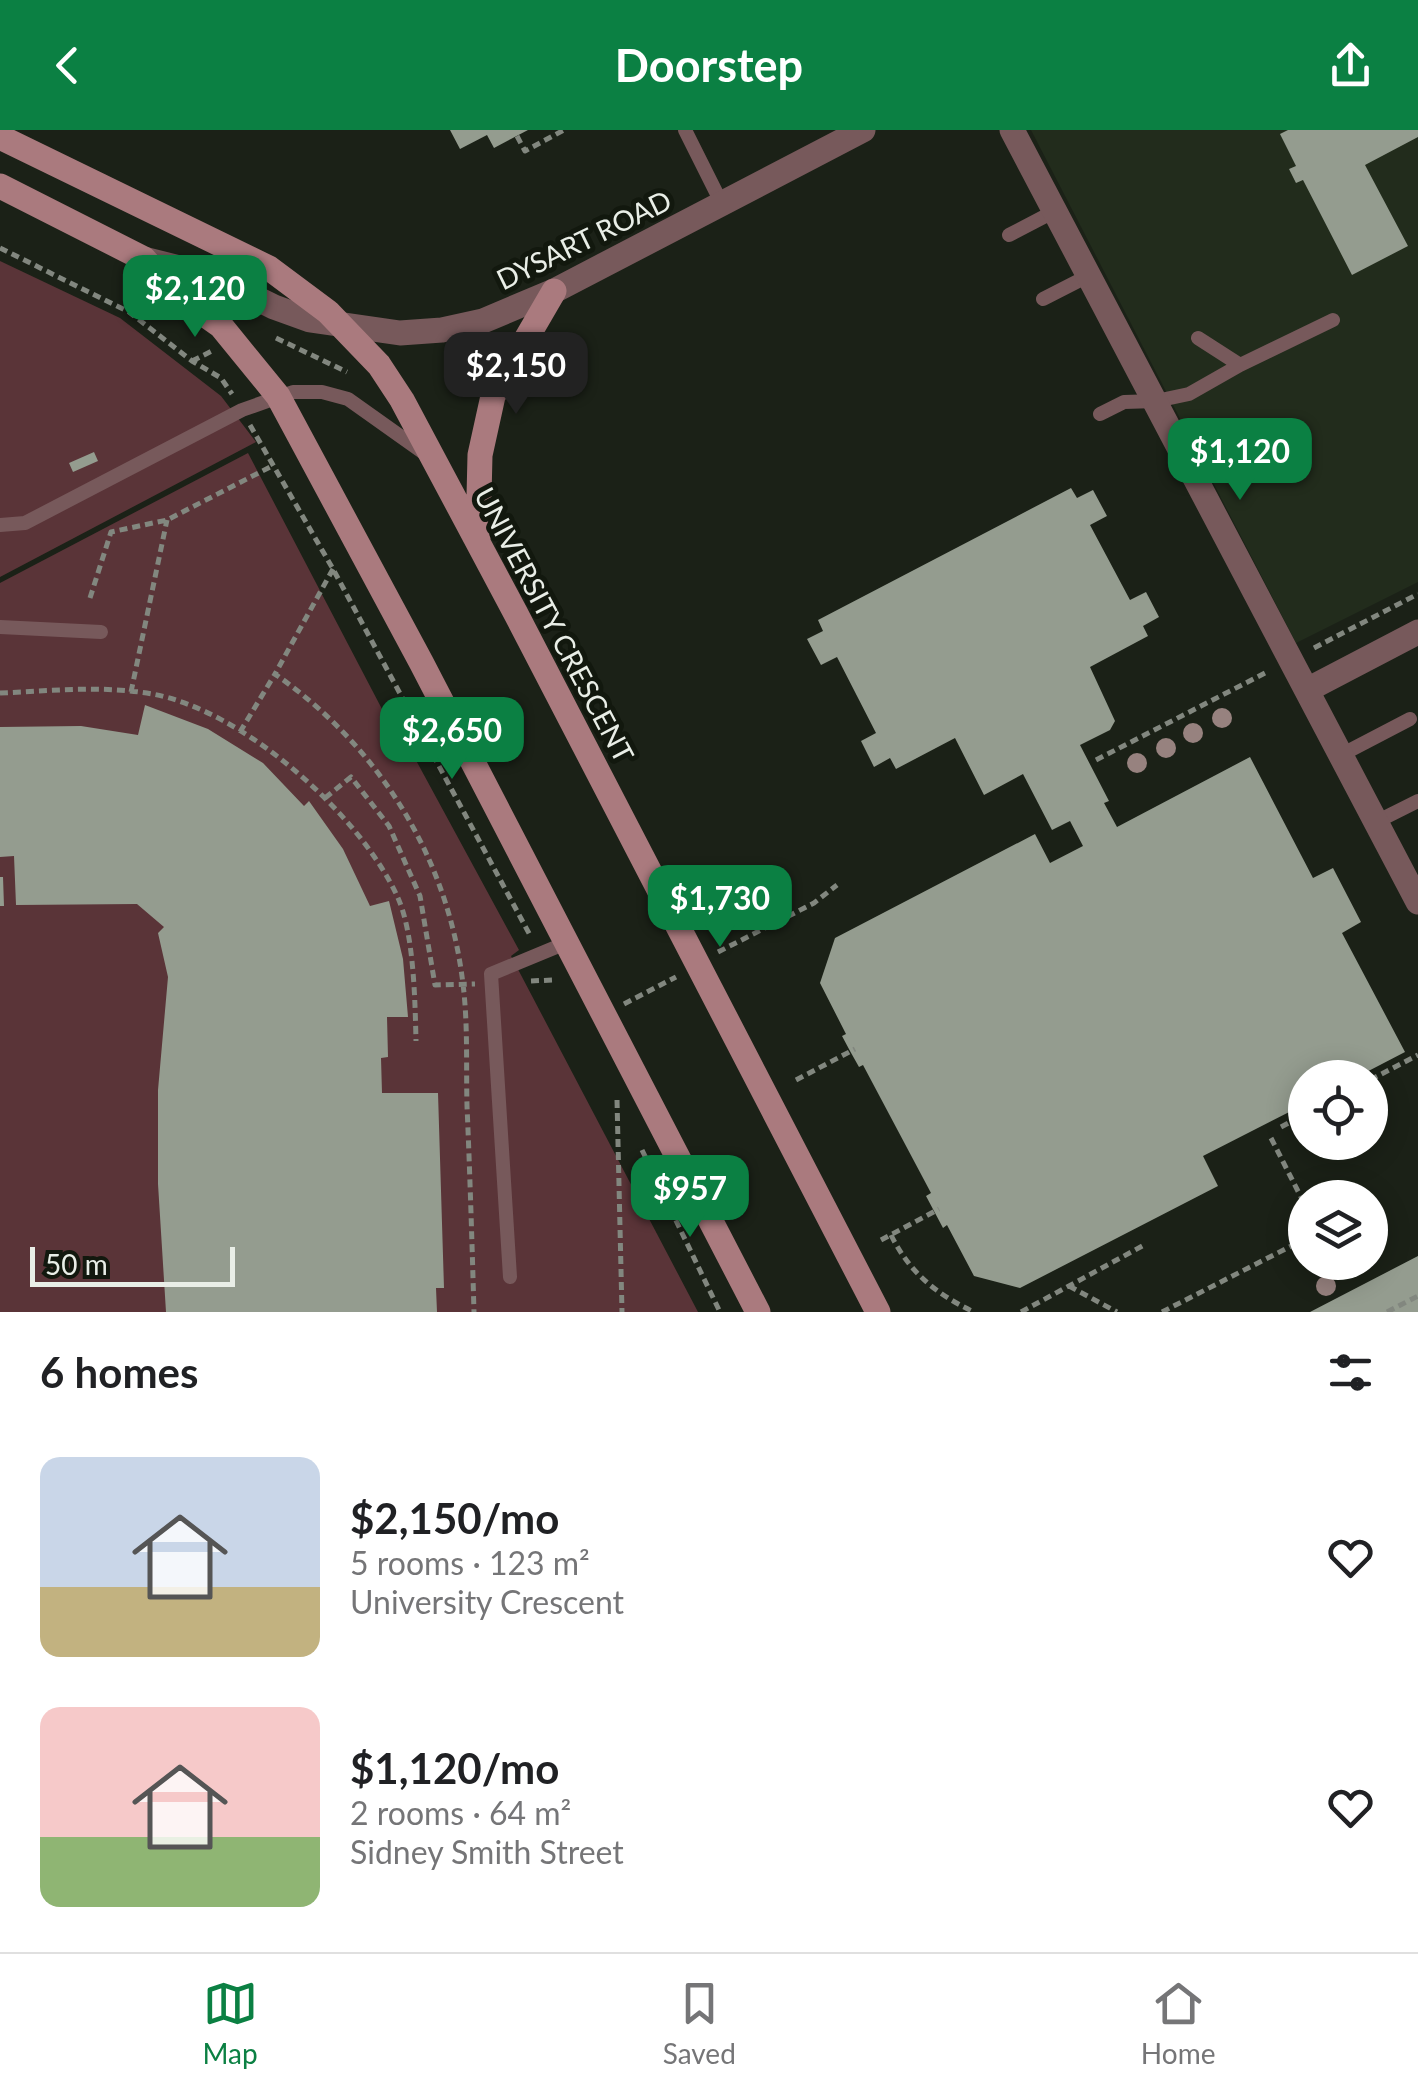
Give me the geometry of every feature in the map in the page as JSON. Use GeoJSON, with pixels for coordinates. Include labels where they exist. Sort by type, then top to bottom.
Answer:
{"type":"FeatureCollection","features":[{"type":"Feature","properties":{"kind":"main road","name":"UNIVERSITY CRESCENT"},"geometry":{"type":"LineString","coordinates":[[0,137],[269,268],[344,326],[386,375],[878,1312]]}},
{"type":"Feature","properties":{"kind":"main road"},"geometry":{"type":"LineString","coordinates":[[0,186],[144,259],[178,295],[221,326],[278,396],[758,1312]]}},
{"type":"Feature","properties":{"kind":"main road"},"geometry":{"type":"LineString","coordinates":[[478,544],[480,455],[493,396],[554,291]]}},
{"type":"Feature","properties":{"kind":"street","name":"DYSART ROAD"},"geometry":{"type":"LineString","coordinates":[[144,259],[211,276],[293,314],[400,333],[442,330],[482,321],[554,291],[863,130]]}},
{"type":"Feature","properties":{"kind":"street"},"geometry":{"type":"LineString","coordinates":[[1012,130],[1418,902]]}},
{"type":"Feature","properties":{"kind":"street"},"geometry":{"type":"LineString","coordinates":[[1307,690],[1418,632]]}},
{"type":"Feature","properties":{"kind":"lane"},"geometry":{"type":"LineString","coordinates":[[686,130],[722,204]]}},
{"type":"Feature","properties":{"kind":"lane"},"geometry":{"type":"LineString","coordinates":[[1009,235],[1055,211]]}},
{"type":"Feature","properties":{"kind":"lane"},"geometry":{"type":"LineString","coordinates":[[1043,299],[1088,276]]}},
{"type":"Feature","properties":{"kind":"lane"},"geometry":{"type":"LineString","coordinates":[[1100,414],[1124,402],[1189,394],[1333,320]]}},
{"type":"Feature","properties":{"kind":"lane"},"geometry":{"type":"LineString","coordinates":[[1198,338],[1240,365]]}},
{"type":"Feature","properties":{"kind":"lane"},"geometry":{"type":"LineString","coordinates":[[0,525],[25,523],[242,410],[278,396],[308,391],[348,399],[432,459]]}},
{"type":"Feature","properties":{"kind":"lane"},"geometry":{"type":"LineString","coordinates":[[0,627],[100,632]]}},
{"type":"Feature","properties":{"kind":"lane"},"geometry":{"type":"LineString","coordinates":[[1341,755],[1410,719]]}},
{"type":"Feature","properties":{"kind":"lane"},"geometry":{"type":"LineString","coordinates":[[1376,822],[1418,801]]}},
{"type":"Feature","properties":{"kind":"lane"},"geometry":{"type":"LineString","coordinates":[[510,1277],[491,974],[566,942]]}},
{"type":"Feature","properties":{"kind":"path"},"geometry":{"type":"LineString","coordinates":[[517,136],[525,151],[564,130]]}},
{"type":"Feature","properties":{"kind":"path"},"geometry":{"type":"LineString","coordinates":[[0,248],[129,312],[221,378],[333,569],[552,980],[561,990]]}},
{"type":"Feature","properties":{"kind":"path"},"geometry":{"type":"LineString","coordinates":[[277,338],[366,382],[386,375]]}},
{"type":"Feature","properties":{"kind":"path"},"geometry":{"type":"LineString","coordinates":[[192,360],[233,340]]}},
{"type":"Feature","properties":{"kind":"path"},"geometry":{"type":"LineString","coordinates":[[90,598],[111,532],[166,520],[274,465]]}},
{"type":"Feature","properties":{"kind":"path"},"geometry":{"type":"LineString","coordinates":[[131,692],[166,520]]}},
{"type":"Feature","properties":{"kind":"path"},"geometry":{"type":"LineString","coordinates":[[240,732],[333,569]]}},
{"type":"Feature","properties":{"kind":"path"},"geometry":{"type":"LineString","coordinates":[[1316,647],[1418,594]]}},
{"type":"Feature","properties":{"kind":"path"},"geometry":{"type":"LineString","coordinates":[[275,674],[313,701],[370,760],[413,823],[440,881],[463,985],[474,1312]]}},
{"type":"Feature","properties":{"kind":"path"},"geometry":{"type":"LineString","coordinates":[[1096,760],[1255,678]]}},
{"type":"Feature","properties":{"kind":"path"},"geometry":{"type":"LineString","coordinates":[[0,693],[77,690],[155,694],[217,717],[270,749],[325,798],[364,842],[399,899],[414,973],[416,1041]]}},
{"type":"Feature","properties":{"kind":"path"},"geometry":{"type":"LineString","coordinates":[[325,798],[351,777],[390,826],[420,896],[435,985]]}},
{"type":"Feature","properties":{"kind":"path"},"geometry":{"type":"LineString","coordinates":[[726,948],[814,903],[837,885]]}},
{"type":"Feature","properties":{"kind":"path"},"geometry":{"type":"LineString","coordinates":[[619,1006],[687,970]]}},
{"type":"Feature","properties":{"kind":"path"},"geometry":{"type":"LineString","coordinates":[[796,1080],[854,1049]]}},
{"type":"Feature","properties":{"kind":"path"},"geometry":{"type":"LineString","coordinates":[[1388,1071],[1418,1055]]}},
{"type":"Feature","properties":{"kind":"path"},"geometry":{"type":"LineString","coordinates":[[622,1312],[616,1098],[625,1116]]}},
{"type":"Feature","properties":{"kind":"path"},"geometry":{"type":"LineString","coordinates":[[1281,1127],[1288,1123]]}},
{"type":"Feature","properties":{"kind":"path"},"geometry":{"type":"LineString","coordinates":[[634,1134],[720,1312]]}},
{"type":"Feature","properties":{"kind":"path"},"geometry":{"type":"LineString","coordinates":[[1271,1138],[1292,1180]]}},
{"type":"Feature","properties":{"kind":"path"},"geometry":{"type":"LineString","coordinates":[[880,1240],[939,1210]]}},
{"type":"Feature","properties":{"kind":"path"},"geometry":{"type":"LineString","coordinates":[[891,1234],[900,1253],[938,1295],[974,1312]]}},
{"type":"Feature","properties":{"kind":"path"},"geometry":{"type":"LineString","coordinates":[[1021,1312],[1146,1244]]}},
{"type":"Feature","properties":{"kind":"path"},"geometry":{"type":"LineString","coordinates":[[1162,1312],[1288,1248]]}},
{"type":"Feature","properties":{"kind":"path"},"geometry":{"type":"LineString","coordinates":[[1069,1286],[1117,1312]]}},
{"type":"Feature","properties":{"kind":"path"},"geometry":{"type":"LineString","coordinates":[[1387,1312],[1418,1296]]}},
{"type":"Feature","properties":{"kind":"shaded area"},"geometry":{"type":"Polygon","coordinates":[[[1031,130],[1418,130],[1418,582],[1296,643],[1031,130]]]}},
{"type":"Feature","properties":{"kind":"shaded area"},"geometry":{"type":"Polygon","coordinates":[[[0,261],[120,318],[221,396],[256,442],[0,577],[0,261]]]}},
{"type":"Feature","properties":{"kind":"shaded area"},"geometry":{"type":"Polygon","coordinates":[[[248,453],[394,732],[399,729],[519,950],[511,956],[698,1312],[0,1312],[0,583],[248,453]]]}},
{"type":"Feature","properties":{"kind":"building"},"geometry":{"type":"Polygon","coordinates":[[[450,130],[528,130],[494,148],[487,135],[460,149],[450,130]]]}},
{"type":"Feature","properties":{"kind":"building"},"geometry":{"type":"Polygon","coordinates":[[[1288,130],[1418,130],[1418,137],[1365,165],[1408,246],[1352,275],[1303,180],[1296,183],[1289,169],[1296,166],[1280,134],[1288,130]]]}},
{"type":"Feature","properties":{"kind":"building"},"geometry":{"type":"Polygon","coordinates":[[[94,452],[98,461],[73,472],[69,463],[94,452]]]}},
{"type":"Feature","properties":{"kind":"building"},"geometry":{"type":"Polygon","coordinates":[[[1071,488],[1077,498],[1093,490],[1107,516],[1090,525],[1130,600],[1146,592],[1159,617],[1143,626],[1148,636],[1090,667],[1115,721],[1110,730],[1080,745],[1109,801],[1104,803],[1117,827],[1250,757],[1313,878],[1333,868],[1361,922],[1342,933],[1405,1052],[1388,1061],[1288,1060],[1288,1113],[1203,1156],[1218,1186],[1020,1288],[974,1276],[947,1225],[943,1228],[926,1196],[931,1193],[863,1065],[859,1067],[842,1036],[846,1034],[820,983],[835,938],[1035,834],[1050,863],[1083,846],[1070,821],[1052,830],[1023,774],[984,795],[955,738],[896,769],[890,758],[874,767],[861,741],[876,733],[837,657],[821,665],[807,639],[823,631],[818,620],[1071,488]]]}},
{"type":"Feature","properties":{"kind":"building"},"geometry":{"type":"Polygon","coordinates":[[[145,705],[208,729],[263,763],[304,806],[309,801],[343,849],[370,906],[389,901],[403,959],[408,1017],[387,1017],[388,1057],[381,1058],[382,1093],[438,1093],[444,1288],[436,1288],[437,1312],[166,1312],[158,1184],[158,1090],[168,977],[158,933],[164,927],[137,904],[16,905],[14,856],[0,857],[0,727],[81,726],[138,735],[145,705]]]}},
{"type":"Feature","properties":{"kind":"building"},"geometry":{"type":"Polygon","coordinates":[[[3,877],[4,906],[0,906],[3,877]]]}},
{"type":"Feature","properties":{"kind":"building"},"geometry":{"type":"Polygon","coordinates":[[[1418,1256],[1418,1312],[1310,1312],[1372,1280],[1388,1280],[1388,1272],[1418,1256]]]}}]}
